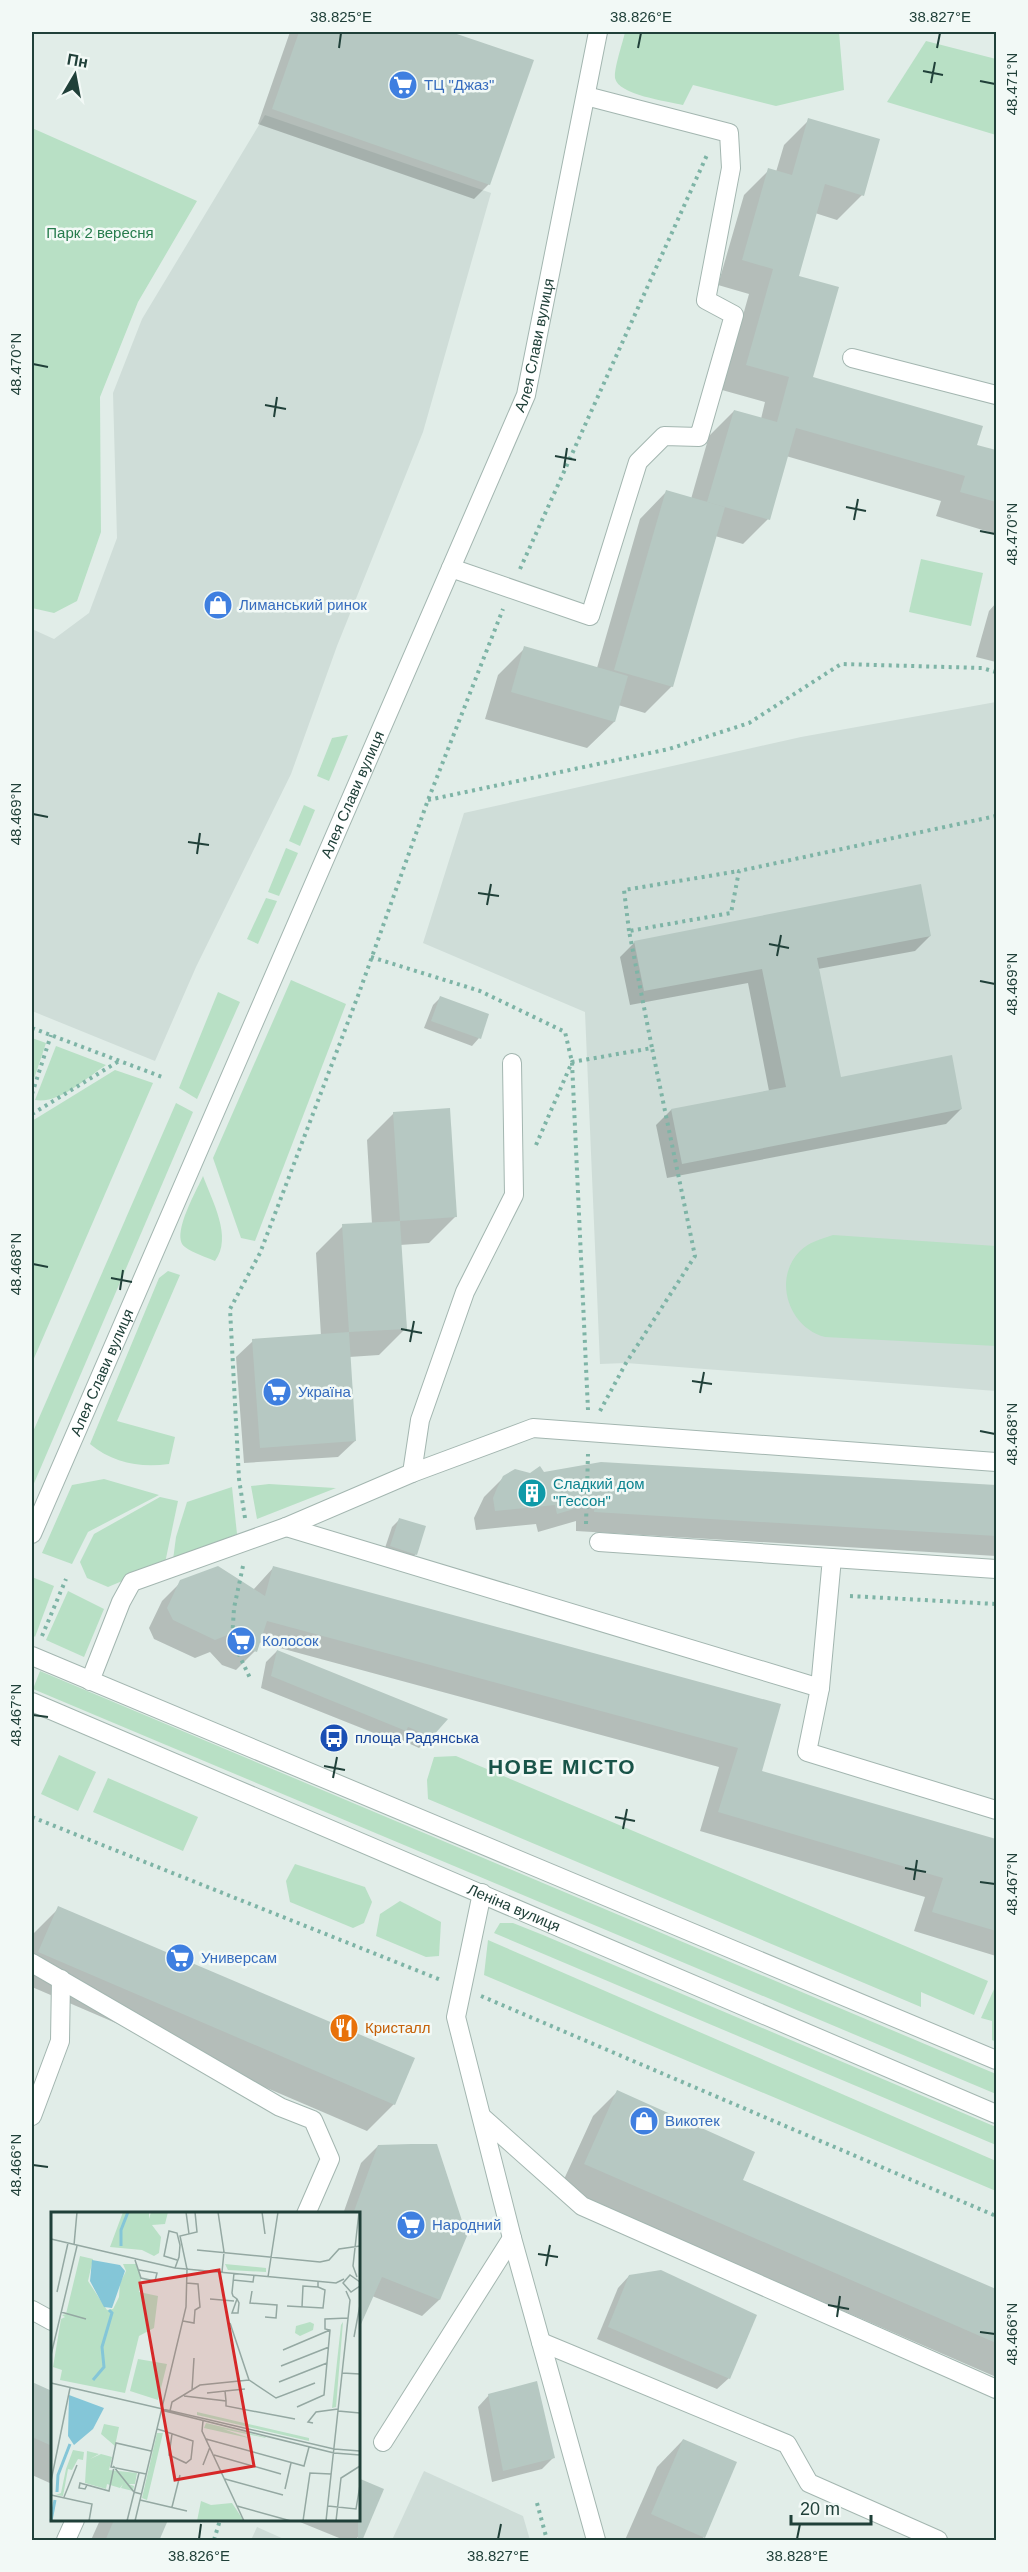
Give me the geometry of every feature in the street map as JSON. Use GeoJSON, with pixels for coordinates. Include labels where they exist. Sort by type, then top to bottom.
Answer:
{"type":"FeatureCollection","features":[{"type":"Feature","properties":{"kind":"street","name":"Алея Слави вулиця"},"geometry":{"type":"LineString","coordinates":[[32,1534],[526,395],[598,32]]}},
{"type":"Feature","properties":{"kind":"street"},"geometry":{"type":"LineString","coordinates":[[450,568],[590,616],[638,462],[664,436],[699,436],[734,315],[706,300],[731,168],[729,133],[586,96]]}},
{"type":"Feature","properties":{"kind":"street"},"geometry":{"type":"LineString","coordinates":[[852,358],[996,395]]}},
{"type":"Feature","properties":{"kind":"street"},"geometry":{"type":"LineString","coordinates":[[412,1473],[420,1420],[465,1292],[514,1195],[512,1063]]}},
{"type":"Feature","properties":{"kind":"street"},"geometry":{"type":"LineString","coordinates":[[90,1680],[121,1602],[132,1582],[286,1527],[412,1473],[533,1428],[996,1462]]}},
{"type":"Feature","properties":{"kind":"street"},"geometry":{"type":"LineString","coordinates":[[286,1527],[820,1688]]}},
{"type":"Feature","properties":{"kind":"street"},"geometry":{"type":"LineString","coordinates":[[599,1542],[996,1569]]}},
{"type":"Feature","properties":{"kind":"street"},"geometry":{"type":"LineString","coordinates":[[832,1558],[820,1688],[807,1752],[996,1810]]}},
{"type":"Feature","properties":{"kind":"street"},"geometry":{"type":"LineString","coordinates":[[32,1656],[996,2060]]}},
{"type":"Feature","properties":{"kind":"street","name":"Леніна вулиця"},"geometry":{"type":"LineString","coordinates":[[32,1702],[996,2114]]}},
{"type":"Feature","properties":{"kind":"street"},"geometry":{"type":"LineString","coordinates":[[482,1893],[456,2017],[512,2238],[596,2541]]}},
{"type":"Feature","properties":{"kind":"street"},"geometry":{"type":"LineString","coordinates":[[32,1964],[280,2107],[313,2120],[330,2159],[307,2212]]}},
{"type":"Feature","properties":{"kind":"street"},"geometry":{"type":"LineString","coordinates":[[32,2116],[60,2041],[61,1979]]}},
{"type":"Feature","properties":{"kind":"street"},"geometry":{"type":"LineString","coordinates":[[482,2117],[582,2206],[996,2389]]}},
{"type":"Feature","properties":{"kind":"street"},"geometry":{"type":"LineString","coordinates":[[383,2442],[512,2238]]}},
{"type":"Feature","properties":{"kind":"street"},"geometry":{"type":"LineString","coordinates":[[32,2310],[51,2320]]}},
{"type":"Feature","properties":{"kind":"street"},"geometry":{"type":"LineString","coordinates":[[541,2342],[787,2444],[809,2482],[938,2541]]}},
{"type":"Feature","properties":{"kind":"street"},"geometry":{"type":"LineString","coordinates":[[66,2541],[75,2521]]}},
{"type":"Feature","properties":{"kind":"path"},"geometry":{"type":"LineString","coordinates":[[251,1680],[232,1640],[234,1608],[248,1540],[239,1479],[230,1309],[260,1253],[428,800],[511,589],[710,150],[712,129]]}},
{"type":"Feature","properties":{"kind":"path"},"geometry":{"type":"LineString","coordinates":[[428,800],[669,749],[692,742],[748,723],[841,664],[982,668],[996,672]]}},
{"type":"Feature","properties":{"kind":"path"},"geometry":{"type":"LineString","coordinates":[[589,1432],[626,1363],[695,1257],[629,931],[624,890],[739,871],[996,816]]}},
{"type":"Feature","properties":{"kind":"path"},"geometry":{"type":"LineString","coordinates":[[629,931],[731,913],[739,871]]}},
{"type":"Feature","properties":{"kind":"path"},"geometry":{"type":"LineString","coordinates":[[371,957],[480,991],[565,1032],[572,1062],[589,1432],[586,1526],[599,1542]]}},
{"type":"Feature","properties":{"kind":"path"},"geometry":{"type":"LineString","coordinates":[[32,1028],[165,1078]]}},
{"type":"Feature","properties":{"kind":"path"},"geometry":{"type":"LineString","coordinates":[[32,1094],[51,1035]]}},
{"type":"Feature","properties":{"kind":"path"},"geometry":{"type":"LineString","coordinates":[[572,1062],[652,1048]]}},
{"type":"Feature","properties":{"kind":"path"},"geometry":{"type":"LineString","coordinates":[[32,1114],[119,1061]]}},
{"type":"Feature","properties":{"kind":"path"},"geometry":{"type":"LineString","coordinates":[[532,1154],[572,1062]]}},
{"type":"Feature","properties":{"kind":"path"},"geometry":{"type":"LineString","coordinates":[[32,1656],[66,1579]]}},
{"type":"Feature","properties":{"kind":"path"},"geometry":{"type":"LineString","coordinates":[[829,1595],[996,1604]]}},
{"type":"Feature","properties":{"kind":"path"},"geometry":{"type":"LineString","coordinates":[[32,1817],[462,1988],[996,2216]]}},
{"type":"Feature","properties":{"kind":"path"},"geometry":{"type":"LineString","coordinates":[[537,2504],[547,2541]]}},
{"type":"Feature","properties":{"kind":"path"},"geometry":{"type":"LineString","coordinates":[[214,2541],[220,2521]]}},
{"type":"Feature","properties":{"kind":"shaded area","name":"Лиманський ринок"},"geometry":{"type":"Polygon","coordinates":[[[265,115],[491,193],[423,432],[337,646],[291,774],[196,967],[155,1061],[32,1011],[32,629],[54,639],[89,613],[117,538],[113,393],[142,319],[265,115]]]}},
{"type":"Feature","properties":{"kind":"shaded area"},"geometry":{"type":"Polygon","coordinates":[[[996,702],[996,1391],[626,1363],[600,1364],[585,1012],[423,943],[464,813],[801,737],[996,702]]]}},
{"type":"Feature","properties":{"kind":"shaded area"},"geometry":{"type":"Polygon","coordinates":[[[424,2471],[523,2516],[530,2540],[392,2540],[424,2471]]]}},
{"type":"Feature","properties":{"kind":"shaded area"},"geometry":{"type":"Polygon","coordinates":[[[257,2527],[286,2540],[251,2540],[257,2527]]]}},
{"type":"Feature","properties":{"kind":"green space"},"geometry":{"type":"Polygon","coordinates":[[[625,32],[839,32],[844,90],[776,106],[693,85],[683,105],[644,96],[625,89],[618,84],[615,78],[625,32]]]}},
{"type":"Feature","properties":{"kind":"green space"},"geometry":{"type":"Polygon","coordinates":[[[926,41],[996,59],[996,135],[887,102],[926,41]]]}},
{"type":"Feature","properties":{"kind":"green space","name":"Парк 2 вересня"},"geometry":{"type":"Polygon","coordinates":[[[32,128],[197,201],[138,302],[100,397],[101,532],[77,601],[54,613],[32,608],[32,128]]]}},
{"type":"Feature","properties":{"kind":"green space"},"geometry":{"type":"Polygon","coordinates":[[[921,559],[983,573],[971,626],[909,612],[921,559]]]}},
{"type":"Feature","properties":{"kind":"green space"},"geometry":{"type":"Polygon","coordinates":[[[348,735],[329,781],[317,776],[332,738],[348,735]]]}},
{"type":"Feature","properties":{"kind":"green space"},"geometry":{"type":"Polygon","coordinates":[[[304,805],[315,810],[300,846],[289,841],[304,805]]]}},
{"type":"Feature","properties":{"kind":"green space"},"geometry":{"type":"Polygon","coordinates":[[[286,848],[298,853],[279,896],[268,892],[286,848]]]}},
{"type":"Feature","properties":{"kind":"green space"},"geometry":{"type":"Polygon","coordinates":[[[266,898],[277,901],[258,944],[247,939],[266,898]]]}},
{"type":"Feature","properties":{"kind":"green space"},"geometry":{"type":"Polygon","coordinates":[[[291,980],[346,1004],[255,1241],[241,1238],[213,1158],[291,980]]]}},
{"type":"Feature","properties":{"kind":"green space"},"geometry":{"type":"Polygon","coordinates":[[[218,992],[240,1002],[197,1099],[179,1088],[218,992]]]}},
{"type":"Feature","properties":{"kind":"green space"},"geometry":{"type":"Polygon","coordinates":[[[32,1038],[46,1043],[32,1085],[32,1038]]]}},
{"type":"Feature","properties":{"kind":"green space"},"geometry":{"type":"Polygon","coordinates":[[[56,1046],[106,1065],[63,1094],[54,1098],[35,1100],[56,1046]]]}},
{"type":"Feature","properties":{"kind":"green space"},"geometry":{"type":"Polygon","coordinates":[[[115,1070],[153,1083],[32,1363],[32,1121],[115,1070]]]}},
{"type":"Feature","properties":{"kind":"green space"},"geometry":{"type":"Polygon","coordinates":[[[176,1103],[193,1112],[32,1488],[32,1434],[176,1103]]]}},
{"type":"Feature","properties":{"kind":"green space"},"geometry":{"type":"Polygon","coordinates":[[[203,1176],[221,1230],[222,1241],[215,1261],[188,1249],[181,1241],[183,1223],[203,1176]]]}},
{"type":"Feature","properties":{"kind":"green space"},"geometry":{"type":"Polygon","coordinates":[[[833,1235],[996,1246],[996,1346],[825,1337],[812,1332],[802,1324],[788,1301],[787,1275],[800,1251],[815,1241],[833,1235]]]}},
{"type":"Feature","properties":{"kind":"green space"},"geometry":{"type":"Polygon","coordinates":[[[168,1271],[180,1275],[117,1421],[175,1437],[169,1464],[127,1463],[108,1456],[90,1444],[159,1278],[168,1271]]]}},
{"type":"Feature","properties":{"kind":"green space"},"geometry":{"type":"Polygon","coordinates":[[[104,1479],[159,1495],[88,1532],[72,1564],[42,1553],[72,1485],[104,1479]]]}},
{"type":"Feature","properties":{"kind":"green space"},"geometry":{"type":"Polygon","coordinates":[[[269,1484],[336,1488],[257,1519],[251,1486],[269,1484]]]}},
{"type":"Feature","properties":{"kind":"green space"},"geometry":{"type":"Polygon","coordinates":[[[232,1487],[237,1534],[173,1560],[176,1537],[187,1502],[232,1487]]]}},
{"type":"Feature","properties":{"kind":"green space"},"geometry":{"type":"Polygon","coordinates":[[[160,1497],[178,1501],[165,1563],[108,1587],[87,1578],[80,1562],[94,1534],[160,1497]]]}},
{"type":"Feature","properties":{"kind":"green space"},"geometry":{"type":"Polygon","coordinates":[[[32,1577],[54,1586],[35,1637],[32,1634],[32,1577]]]}},
{"type":"Feature","properties":{"kind":"green space"},"geometry":{"type":"Polygon","coordinates":[[[68,1591],[104,1609],[84,1657],[46,1640],[68,1591]]]}},
{"type":"Feature","properties":{"kind":"green space"},"geometry":{"type":"Polygon","coordinates":[[[40,1671],[996,2074],[996,2094],[33,1689],[40,1671]]]}},
{"type":"Feature","properties":{"kind":"green space"},"geometry":{"type":"Polygon","coordinates":[[[59,1755],[96,1772],[78,1811],[41,1794],[59,1755]]]}},
{"type":"Feature","properties":{"kind":"green space"},"geometry":{"type":"Polygon","coordinates":[[[456,1756],[988,1981],[974,2015],[921,1992],[921,2007],[428,1799],[427,1780],[434,1757],[456,1756]]]}},
{"type":"Feature","properties":{"kind":"green space"},"geometry":{"type":"Polygon","coordinates":[[[108,1778],[198,1817],[183,1851],[93,1812],[108,1778]]]}},
{"type":"Feature","properties":{"kind":"green space"},"geometry":{"type":"Polygon","coordinates":[[[295,1864],[365,1887],[372,1902],[364,1923],[353,1928],[290,1902],[286,1881],[295,1864]]]}},
{"type":"Feature","properties":{"kind":"green space"},"geometry":{"type":"Polygon","coordinates":[[[400,1901],[441,1922],[439,1956],[426,1957],[376,1936],[380,1914],[400,1901]]]}},
{"type":"Feature","properties":{"kind":"green space"},"geometry":{"type":"Polygon","coordinates":[[[500,1923],[513,1923],[543,1935],[996,2127],[996,2145],[494,1933],[500,1923]]]}},
{"type":"Feature","properties":{"kind":"green space"},"geometry":{"type":"Polygon","coordinates":[[[488,1940],[996,2161],[996,2191],[484,1975],[488,1940]]]}},
{"type":"Feature","properties":{"kind":"green space"},"geometry":{"type":"Polygon","coordinates":[[[995,1987],[996,2042],[992,2040],[992,2021],[981,2018],[995,1987]]]}},
{"type":"Feature","properties":{"kind":"building","name":"ТЦ \"Джаз\""},"geometry":{"type":"Polygon","coordinates":[[[299,32],[451,32],[534,60],[490,185],[272,109],[299,32]]]}},
{"type":"Feature","properties":{"kind":"building"},"geometry":{"type":"Polygon","coordinates":[[[808,118],[880,139],[864,196],[825,184],[799,276],[839,287],[813,377],[983,426],[977,445],[996,450],[996,502],[960,492],[965,476],[796,428],[770,520],[707,502],[734,410],[777,422],[789,377],[746,365],[773,269],[742,260],[768,168],[792,175],[808,118]]]}},
{"type":"Feature","properties":{"kind":"building"},"geometry":{"type":"Polygon","coordinates":[[[666,490],[725,507],[673,687],[614,670],[666,490]]]}},
{"type":"Feature","properties":{"kind":"building"},"geometry":{"type":"Polygon","coordinates":[[[524,646],[628,676],[615,722],[511,692],[524,646]]]}},
{"type":"Feature","properties":{"kind":"building"},"geometry":{"type":"Polygon","coordinates":[[[921,884],[931,936],[817,958],[841,1077],[952,1055],[962,1109],[682,1164],[671,1109],[786,1087],[762,969],[644,991],[634,941],[921,884]]]}},
{"type":"Feature","properties":{"kind":"building"},"geometry":{"type":"Polygon","coordinates":[[[440,996],[489,1014],[481,1039],[431,1021],[440,996]]]}},
{"type":"Feature","properties":{"kind":"building"},"geometry":{"type":"Polygon","coordinates":[[[450,1108],[457,1217],[400,1221],[393,1112],[450,1108]]]}},
{"type":"Feature","properties":{"kind":"building"},"geometry":{"type":"Polygon","coordinates":[[[400,1221],[407,1329],[349,1332],[342,1224],[400,1221]]]}},
{"type":"Feature","properties":{"kind":"building"},"geometry":{"type":"Polygon","coordinates":[[[349,1332],[356,1441],[260,1448],[252,1339],[349,1332]]]}},
{"type":"Feature","properties":{"kind":"building"},"geometry":{"type":"Polygon","coordinates":[[[601,1462],[996,1485],[996,1536],[594,1512],[595,1503],[557,1514],[555,1505],[495,1511],[493,1498],[497,1488],[503,1476],[515,1469],[530,1473],[540,1466],[544,1472],[601,1462]]]}},
{"type":"Feature","properties":{"kind":"building"},"geometry":{"type":"Polygon","coordinates":[[[399,1518],[426,1526],[417,1555],[390,1546],[399,1518]]]}},
{"type":"Feature","properties":{"kind":"building"},"geometry":{"type":"Polygon","coordinates":[[[218,1566],[265,1596],[273,1566],[781,1704],[762,1771],[996,1839],[996,1931],[932,1912],[943,1878],[718,1812],[738,1748],[267,1621],[257,1652],[241,1647],[230,1634],[215,1640],[173,1620],[167,1608],[180,1580],[218,1566]]]}},
{"type":"Feature","properties":{"kind":"building"},"geometry":{"type":"Polygon","coordinates":[[[277,1650],[448,1719],[432,1737],[408,1727],[406,1731],[271,1676],[277,1650]]]}},
{"type":"Feature","properties":{"kind":"building"},"geometry":{"type":"Polygon","coordinates":[[[58,1906],[415,2058],[395,2105],[38,1952],[58,1906]]]}},
{"type":"Feature","properties":{"kind":"building"},"geometry":{"type":"Polygon","coordinates":[[[617,2090],[755,2152],[743,2180],[996,2289],[996,2343],[584,2164],[617,2090]]]}},
{"type":"Feature","properties":{"kind":"building","name":"Народний"},"geometry":{"type":"Polygon","coordinates":[[[437,2144],[467,2236],[440,2300],[382,2277],[360,2326],[360,2212],[354,2212],[378,2145],[437,2144]]]}},
{"type":"Feature","properties":{"kind":"building"},"geometry":{"type":"Polygon","coordinates":[[[661,2270],[757,2315],[730,2379],[608,2327],[629,2275],[661,2270]]]}},
{"type":"Feature","properties":{"kind":"building"},"geometry":{"type":"Polygon","coordinates":[[[537,2381],[555,2458],[503,2471],[488,2394],[537,2381]]]}},
{"type":"Feature","properties":{"kind":"building"},"geometry":{"type":"Polygon","coordinates":[[[32,2382],[51,2391],[51,2446],[32,2437],[32,2382]]]}},
{"type":"Feature","properties":{"kind":"building"},"geometry":{"type":"Polygon","coordinates":[[[683,2439],[737,2462],[705,2538],[651,2514],[683,2439]]]}},
{"type":"Feature","properties":{"kind":"building"},"geometry":{"type":"Polygon","coordinates":[[[360,2479],[384,2489],[362,2541],[358,2541],[360,2479]]]}},
{"type":"Feature","properties":{"kind":"building"},"geometry":{"type":"Polygon","coordinates":[[[114,2521],[168,2521],[159,2541],[105,2541],[114,2521]]]}},
{"type":"Feature","properties":{"kind":"place","name":"ТЦ \"Джаз\""},"geometry":{"type":"Point","coordinates":[403,85]}},
{"type":"Feature","properties":{"kind":"place","name":"Лиманський ринок"},"geometry":{"type":"Point","coordinates":[218,605]}},
{"type":"Feature","properties":{"kind":"place","name":"Україна"},"geometry":{"type":"Point","coordinates":[277,1392]}},
{"type":"Feature","properties":{"kind":"place","name":"Сладкий дом \"Гессон\""},"geometry":{"type":"Point","coordinates":[532,1493]}},
{"type":"Feature","properties":{"kind":"place","name":"Колосок"},"geometry":{"type":"Point","coordinates":[241,1641]}},
{"type":"Feature","properties":{"kind":"place","name":"площа Радянська"},"geometry":{"type":"Point","coordinates":[334,1738]}},
{"type":"Feature","properties":{"kind":"place","name":"Универсам"},"geometry":{"type":"Point","coordinates":[180,1958]}},
{"type":"Feature","properties":{"kind":"place","name":"Кристалл"},"geometry":{"type":"Point","coordinates":[344,2028]}},
{"type":"Feature","properties":{"kind":"place","name":"Викотек"},"geometry":{"type":"Point","coordinates":[644,2121]}},
{"type":"Feature","properties":{"kind":"place","name":"Народний"},"geometry":{"type":"Point","coordinates":[411,2225]}},
{"type":"Feature","properties":{"kind":"district","name":"НОВЕ МІСТО"},"geometry":{"type":"Point","coordinates":[562,1767]}}]}
